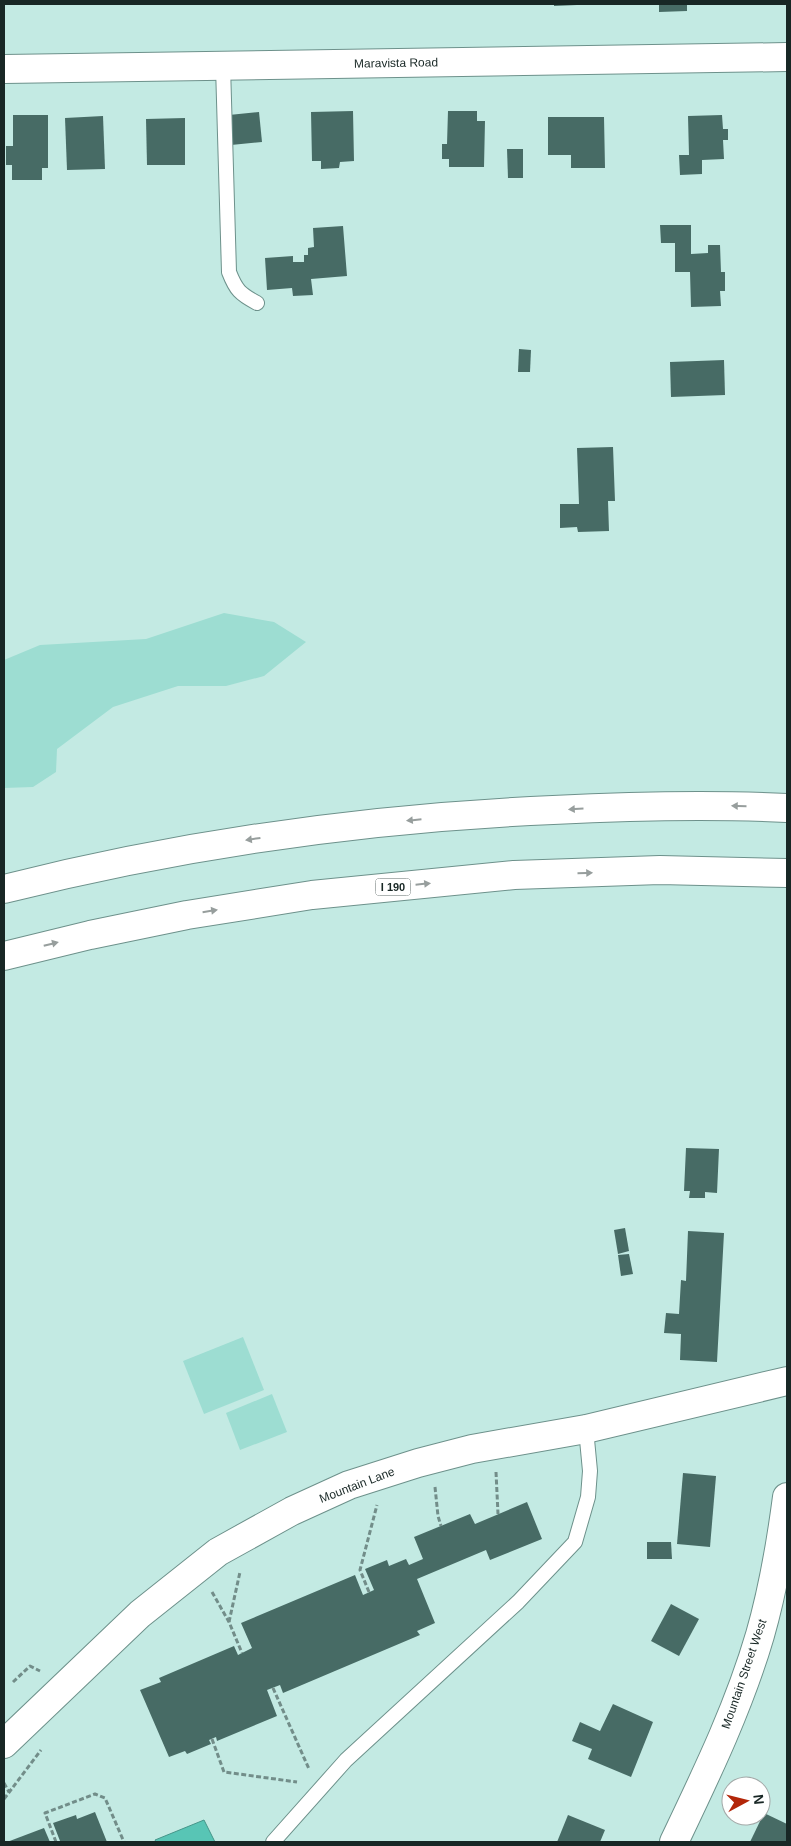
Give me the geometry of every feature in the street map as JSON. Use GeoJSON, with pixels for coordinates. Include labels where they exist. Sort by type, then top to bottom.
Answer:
{"type":"FeatureCollection","features":[{"type":"Feature","properties":{"kind":"main road","name":"Maravista Road"},"geometry":{"type":"LineString","coordinates":[[4,69],[787,57]]}},
{"type":"Feature","properties":{"kind":"main road"},"geometry":{"type":"LineString","coordinates":[[4,889],[84,869],[217,845],[357,825],[488,813],[645,805],[787,808]]}},
{"type":"Feature","properties":{"kind":"main road","name":"I 190"},"geometry":{"type":"LineString","coordinates":[[4,956],[90,934],[187,915],[312,895],[514,875],[660,870],[787,873]]}},
{"type":"Feature","properties":{"kind":"main road","name":"Mountain Lane"},"geometry":{"type":"LineString","coordinates":[[4,1744],[140,1614],[218,1552],[292,1511],[349,1485],[432,1459],[495,1445],[586,1429],[787,1381]]}},
{"type":"Feature","properties":{"kind":"main road","name":"Mountain Street West"},"geometry":{"type":"LineString","coordinates":[[674,1842],[720,1745],[747,1674],[762,1626],[786,1511]]}},
{"type":"Feature","properties":{"kind":"lane"},"geometry":{"type":"LineString","coordinates":[[223,66],[229,272],[234,285],[242,295],[257,303]]}},
{"type":"Feature","properties":{"kind":"lane"},"geometry":{"type":"LineString","coordinates":[[273,1842],[316,1786],[518,1602],[574,1542],[588,1496],[590,1471],[586,1429]]}},
{"type":"Feature","properties":{"kind":"path"},"geometry":{"type":"LineString","coordinates":[[495,1445],[498,1514]]}},
{"type":"Feature","properties":{"kind":"path"},"geometry":{"type":"LineString","coordinates":[[432,1459],[438,1516],[441,1526]]}},
{"type":"Feature","properties":{"kind":"path"},"geometry":{"type":"LineString","coordinates":[[369,1592],[360,1570],[381,1490],[378,1476]]}},
{"type":"Feature","properties":{"kind":"path"},"geometry":{"type":"LineString","coordinates":[[229,1546],[240,1570],[229,1622]]}},
{"type":"Feature","properties":{"kind":"path"},"geometry":{"type":"LineString","coordinates":[[213,1595],[229,1622],[242,1653]]}},
{"type":"Feature","properties":{"kind":"path"},"geometry":{"type":"LineString","coordinates":[[13,1682],[30,1666],[42,1672]]}},
{"type":"Feature","properties":{"kind":"path"},"geometry":{"type":"LineString","coordinates":[[273,1688],[316,1786]]}},
{"type":"Feature","properties":{"kind":"path"},"geometry":{"type":"LineString","coordinates":[[212,1739],[224,1772],[316,1786]]}},
{"type":"Feature","properties":{"kind":"path"},"geometry":{"type":"LineString","coordinates":[[4,1783],[10,1792]]}},
{"type":"Feature","properties":{"kind":"path"},"geometry":{"type":"LineString","coordinates":[[56,1842],[45,1813],[95,1794],[105,1798],[124,1842]]}},
{"type":"Feature","properties":{"kind":"shaded area"},"geometry":{"type":"Polygon","coordinates":[[[224,613],[274,622],[306,642],[264,676],[226,686],[178,686],[113,707],[57,749],[56,772],[33,787],[4,788],[4,660],[40,645],[146,639],[224,613]]]}},
{"type":"Feature","properties":{"kind":"shaded area"},"geometry":{"type":"Polygon","coordinates":[[[243,1337],[264,1390],[204,1414],[183,1361],[243,1337]]]}},
{"type":"Feature","properties":{"kind":"shaded area"},"geometry":{"type":"Polygon","coordinates":[[[272,1394],[287,1432],[240,1450],[226,1413],[272,1394]]]}},
{"type":"Feature","properties":{"kind":"shaded area"},"geometry":{"type":"Polygon","coordinates":[[[204,1820],[215,1842],[156,1842],[155,1840],[204,1820]]]}},
{"type":"Feature","properties":{"kind":"building"},"geometry":{"type":"Polygon","coordinates":[[[554,4],[577,4],[577,5],[554,6],[554,4]]]}},
{"type":"Feature","properties":{"kind":"building"},"geometry":{"type":"Polygon","coordinates":[[[659,4],[687,4],[687,11],[659,12],[659,4]]]}},
{"type":"Feature","properties":{"kind":"building"},"geometry":{"type":"Polygon","coordinates":[[[353,111],[354,161],[340,162],[339,168],[321,169],[321,161],[312,161],[311,112],[353,111]]]}},
{"type":"Feature","properties":{"kind":"building"},"geometry":{"type":"Polygon","coordinates":[[[448,111],[477,111],[477,121],[485,121],[484,167],[449,167],[449,159],[442,159],[442,144],[447,144],[448,111]]]}},
{"type":"Feature","properties":{"kind":"building"},"geometry":{"type":"Polygon","coordinates":[[[259,112],[262,142],[231,145],[229,115],[259,112]]]}},
{"type":"Feature","properties":{"kind":"building"},"geometry":{"type":"Polygon","coordinates":[[[13,115],[48,115],[48,168],[42,168],[42,180],[12,180],[12,165],[6,165],[6,146],[13,146],[13,115]]]}},
{"type":"Feature","properties":{"kind":"building"},"geometry":{"type":"Polygon","coordinates":[[[722,115],[723,129],[728,129],[728,140],[723,140],[724,159],[702,160],[702,174],[680,175],[679,155],[689,155],[688,116],[722,115]]]}},
{"type":"Feature","properties":{"kind":"building"},"geometry":{"type":"Polygon","coordinates":[[[103,116],[105,169],[67,170],[65,118],[103,116]]]}},
{"type":"Feature","properties":{"kind":"building"},"geometry":{"type":"Polygon","coordinates":[[[548,117],[604,117],[605,168],[571,168],[571,155],[548,155],[548,117]]]}},
{"type":"Feature","properties":{"kind":"building"},"geometry":{"type":"Polygon","coordinates":[[[185,118],[185,165],[147,165],[146,119],[185,118]]]}},
{"type":"Feature","properties":{"kind":"building"},"geometry":{"type":"Polygon","coordinates":[[[507,149],[523,149],[523,178],[508,178],[507,149]]]}},
{"type":"Feature","properties":{"kind":"building"},"geometry":{"type":"Polygon","coordinates":[[[660,225],[691,225],[691,254],[708,253],[708,245],[720,245],[721,272],[725,272],[725,291],[720,291],[721,306],[691,307],[690,272],[675,272],[675,243],[661,243],[660,225]]]}},
{"type":"Feature","properties":{"kind":"building"},"geometry":{"type":"Polygon","coordinates":[[[343,226],[347,276],[311,279],[313,295],[293,296],[292,288],[267,290],[265,258],[293,256],[293,262],[304,262],[304,255],[308,255],[308,248],[314,247],[313,228],[343,226]]]}},
{"type":"Feature","properties":{"kind":"building"},"geometry":{"type":"Polygon","coordinates":[[[519,349],[531,350],[530,372],[518,372],[519,349]]]}},
{"type":"Feature","properties":{"kind":"building"},"geometry":{"type":"Polygon","coordinates":[[[724,360],[725,395],[671,397],[670,362],[724,360]]]}},
{"type":"Feature","properties":{"kind":"building"},"geometry":{"type":"Polygon","coordinates":[[[613,447],[615,501],[608,501],[609,531],[578,532],[577,527],[560,528],[560,504],[579,504],[577,448],[613,447]]]}},
{"type":"Feature","properties":{"kind":"building"},"geometry":{"type":"Polygon","coordinates":[[[686,1148],[719,1149],[717,1193],[705,1192],[705,1198],[689,1198],[690,1191],[684,1191],[686,1148]]]}},
{"type":"Feature","properties":{"kind":"building"},"geometry":{"type":"Polygon","coordinates":[[[625,1228],[629,1251],[618,1254],[614,1230],[625,1228]]]}},
{"type":"Feature","properties":{"kind":"building"},"geometry":{"type":"Polygon","coordinates":[[[688,1231],[724,1233],[717,1362],[680,1360],[681,1334],[664,1333],[666,1313],[679,1314],[681,1280],[686,1281],[688,1231]]]}},
{"type":"Feature","properties":{"kind":"building"},"geometry":{"type":"Polygon","coordinates":[[[629,1254],[633,1274],[621,1276],[618,1255],[629,1254]]]}},
{"type":"Feature","properties":{"kind":"building"},"geometry":{"type":"Polygon","coordinates":[[[683,1473],[716,1476],[710,1547],[677,1544],[683,1473]]]}},
{"type":"Feature","properties":{"kind":"building"},"geometry":{"type":"Polygon","coordinates":[[[527,1502],[542,1539],[490,1560],[486,1550],[417,1579],[435,1623],[417,1631],[420,1635],[283,1693],[280,1685],[267,1690],[277,1716],[217,1741],[216,1737],[209,1740],[211,1744],[187,1754],[185,1751],[169,1757],[140,1690],[161,1682],[159,1678],[234,1646],[238,1655],[252,1648],[241,1623],[355,1575],[363,1595],[374,1590],[365,1569],[387,1560],[389,1566],[406,1559],[409,1565],[423,1559],[414,1537],[470,1514],[475,1524],[527,1502]]]}},
{"type":"Feature","properties":{"kind":"building"},"geometry":{"type":"Polygon","coordinates":[[[647,1542],[671,1542],[672,1559],[647,1559],[647,1542]]]}},
{"type":"Feature","properties":{"kind":"building"},"geometry":{"type":"Polygon","coordinates":[[[671,1604],[699,1619],[679,1656],[651,1641],[671,1604]]]}},
{"type":"Feature","properties":{"kind":"building"},"geometry":{"type":"Polygon","coordinates":[[[613,1704],[653,1722],[631,1777],[588,1759],[592,1749],[572,1741],[580,1722],[600,1731],[613,1704]]]}},
{"type":"Feature","properties":{"kind":"building"},"geometry":{"type":"Polygon","coordinates":[[[95,1812],[107,1842],[57,1842],[60,1841],[53,1823],[76,1815],[77,1819],[95,1812]]]}},
{"type":"Feature","properties":{"kind":"building"},"geometry":{"type":"Polygon","coordinates":[[[568,1815],[605,1830],[600,1842],[557,1842],[568,1815]]]}},
{"type":"Feature","properties":{"kind":"building"},"geometry":{"type":"Polygon","coordinates":[[[771,1816],[787,1824],[787,1842],[750,1842],[758,1826],[771,1826],[771,1816]]]}},
{"type":"Feature","properties":{"kind":"building"},"geometry":{"type":"Polygon","coordinates":[[[44,1828],[50,1842],[7,1842],[44,1828]]]}}]}
